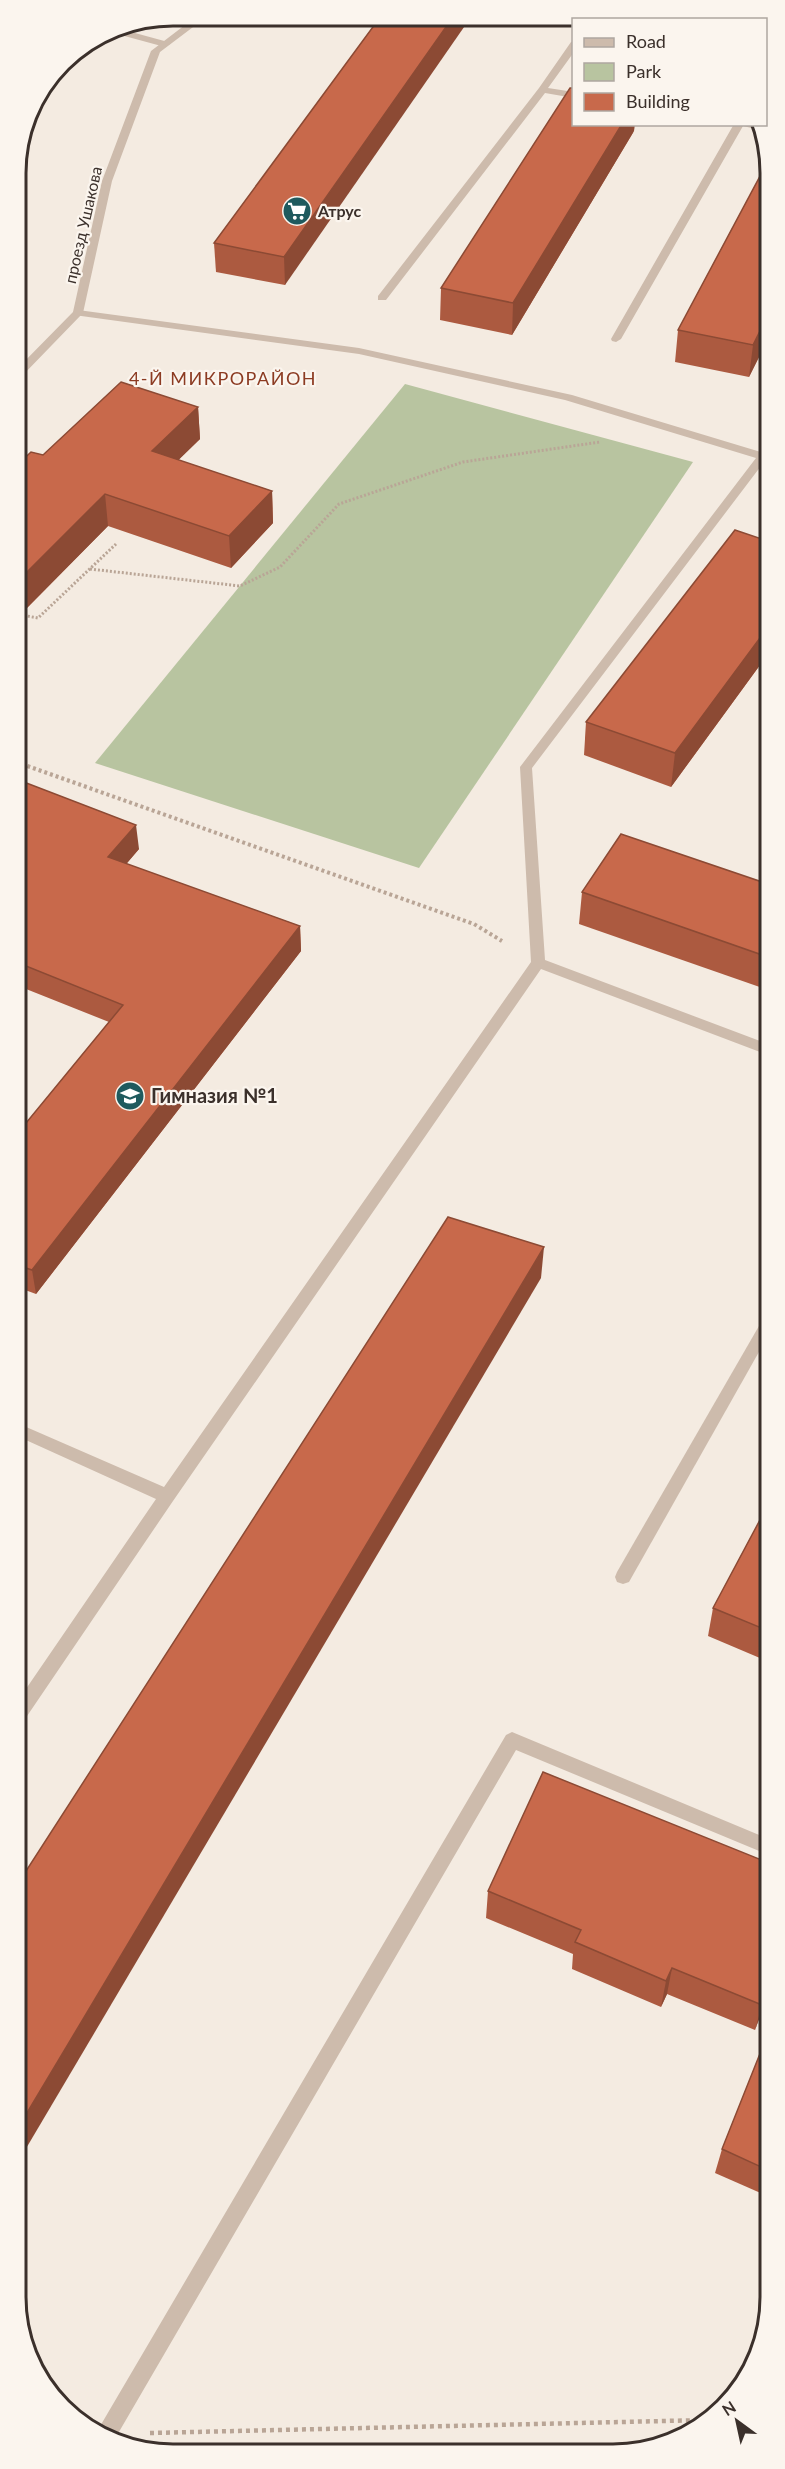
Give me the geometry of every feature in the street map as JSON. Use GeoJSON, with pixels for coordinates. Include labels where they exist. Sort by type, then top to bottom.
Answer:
{"type":"FeatureCollection","features":[{"type":"Feature","properties":{"kind":"street","name":"проезд Ушакова"},"geometry":{"type":"LineString","coordinates":[[26,366],[78,313],[107,180],[156,51],[189,26]]}},
{"type":"Feature","properties":{"kind":"street"},"geometry":{"type":"LineString","coordinates":[[126,33],[165,44]]}},
{"type":"Feature","properties":{"kind":"street"},"geometry":{"type":"LineString","coordinates":[[382,298],[542,90],[572,45]]}},
{"type":"Feature","properties":{"kind":"street"},"geometry":{"type":"LineString","coordinates":[[542,90],[572,95]]}},
{"type":"Feature","properties":{"kind":"street"},"geometry":{"type":"LineString","coordinates":[[616,339],[738,126]]}},
{"type":"Feature","properties":{"kind":"street"},"geometry":{"type":"LineString","coordinates":[[78,313],[359,351],[568,397],[760,455]]}},
{"type":"Feature","properties":{"kind":"street"},"geometry":{"type":"LineString","coordinates":[[26,1704],[167,1496],[538,963],[526,766],[760,460]]}},
{"type":"Feature","properties":{"kind":"street"},"geometry":{"type":"LineString","coordinates":[[538,963],[760,1047]]}},
{"type":"Feature","properties":{"kind":"street"},"geometry":{"type":"LineString","coordinates":[[623,1577],[759,1338]]}},
{"type":"Feature","properties":{"kind":"street"},"geometry":{"type":"LineString","coordinates":[[26,1433],[167,1496]]}},
{"type":"Feature","properties":{"kind":"street"},"geometry":{"type":"LineString","coordinates":[[109,2429],[512,1740],[759,1843]]}},
{"type":"Feature","properties":{"kind":"path"},"geometry":{"type":"LineString","coordinates":[[90,569],[240,586],[280,567],[339,504],[463,462],[581,442],[603,442]]}},
{"type":"Feature","properties":{"kind":"path"},"geometry":{"type":"LineString","coordinates":[[26,616],[38,618],[116,544]]}},
{"type":"Feature","properties":{"kind":"path"},"geometry":{"type":"LineString","coordinates":[[26,766],[474,924],[538,963]]}},
{"type":"Feature","properties":{"kind":"path"},"geometry":{"type":"LineString","coordinates":[[146,2433],[691,2420]]}},
{"type":"Feature","properties":{"kind":"green space"},"geometry":{"type":"Polygon","coordinates":[[[405,384],[693,462],[419,868],[95,763],[405,384]]]}},
{"type":"Feature","properties":{"kind":"building"},"geometry":{"type":"Polygon","coordinates":[[[374,26],[447,26],[284,257],[214,243],[374,26]]]}},
{"type":"Feature","properties":{"kind":"building"},"geometry":{"type":"Polygon","coordinates":[[[570,88],[572,88],[572,126],[621,126],[513,303],[441,288],[570,88]]]}},
{"type":"Feature","properties":{"kind":"building"},"geometry":{"type":"Polygon","coordinates":[[[760,176],[760,331],[753,345],[678,330],[760,176]]]}},
{"type":"Feature","properties":{"kind":"building"},"geometry":{"type":"Polygon","coordinates":[[[121,382],[198,407],[152,451],[272,491],[229,536],[105,494],[26,573],[26,457],[31,452],[43,455],[121,382]]]}},
{"type":"Feature","properties":{"kind":"building"},"geometry":{"type":"Polygon","coordinates":[[[735,530],[760,538],[760,638],[675,753],[586,722],[735,530]]]}},
{"type":"Feature","properties":{"kind":"building","name":"Гимназия №1"},"geometry":{"type":"Polygon","coordinates":[[[26,783],[136,825],[108,857],[300,926],[32,1270],[26,1268],[26,1123],[123,1005],[26,966],[26,783]]]}},
{"type":"Feature","properties":{"kind":"building"},"geometry":{"type":"Polygon","coordinates":[[[621,834],[760,881],[760,954],[582,892],[621,834]]]}},
{"type":"Feature","properties":{"kind":"building"},"geometry":{"type":"Polygon","coordinates":[[[448,1217],[544,1247],[26,2115],[26,1871],[448,1217]]]}},
{"type":"Feature","properties":{"kind":"building"},"geometry":{"type":"Polygon","coordinates":[[[759,1521],[759,1627],[713,1608],[759,1521]]]}},
{"type":"Feature","properties":{"kind":"building"},"geometry":{"type":"Polygon","coordinates":[[[543,1772],[759,1859],[759,2004],[672,1968],[666,1981],[575,1942],[581,1930],[488,1891],[543,1772]]]}},
{"type":"Feature","properties":{"kind":"building"},"geometry":{"type":"Polygon","coordinates":[[[759,2056],[759,2166],[722,2149],[759,2056]]]}},
{"type":"Feature","properties":{"kind":"place","name":"Атрус"},"geometry":{"type":"Point","coordinates":[297,211]}},
{"type":"Feature","properties":{"kind":"place","name":"Гимназия №1"},"geometry":{"type":"Point","coordinates":[130,1096]}},
{"type":"Feature","properties":{"kind":"district","name":"4-Й МИКРОРАЙОН"},"geometry":{"type":"Point","coordinates":[223,379]}}]}
